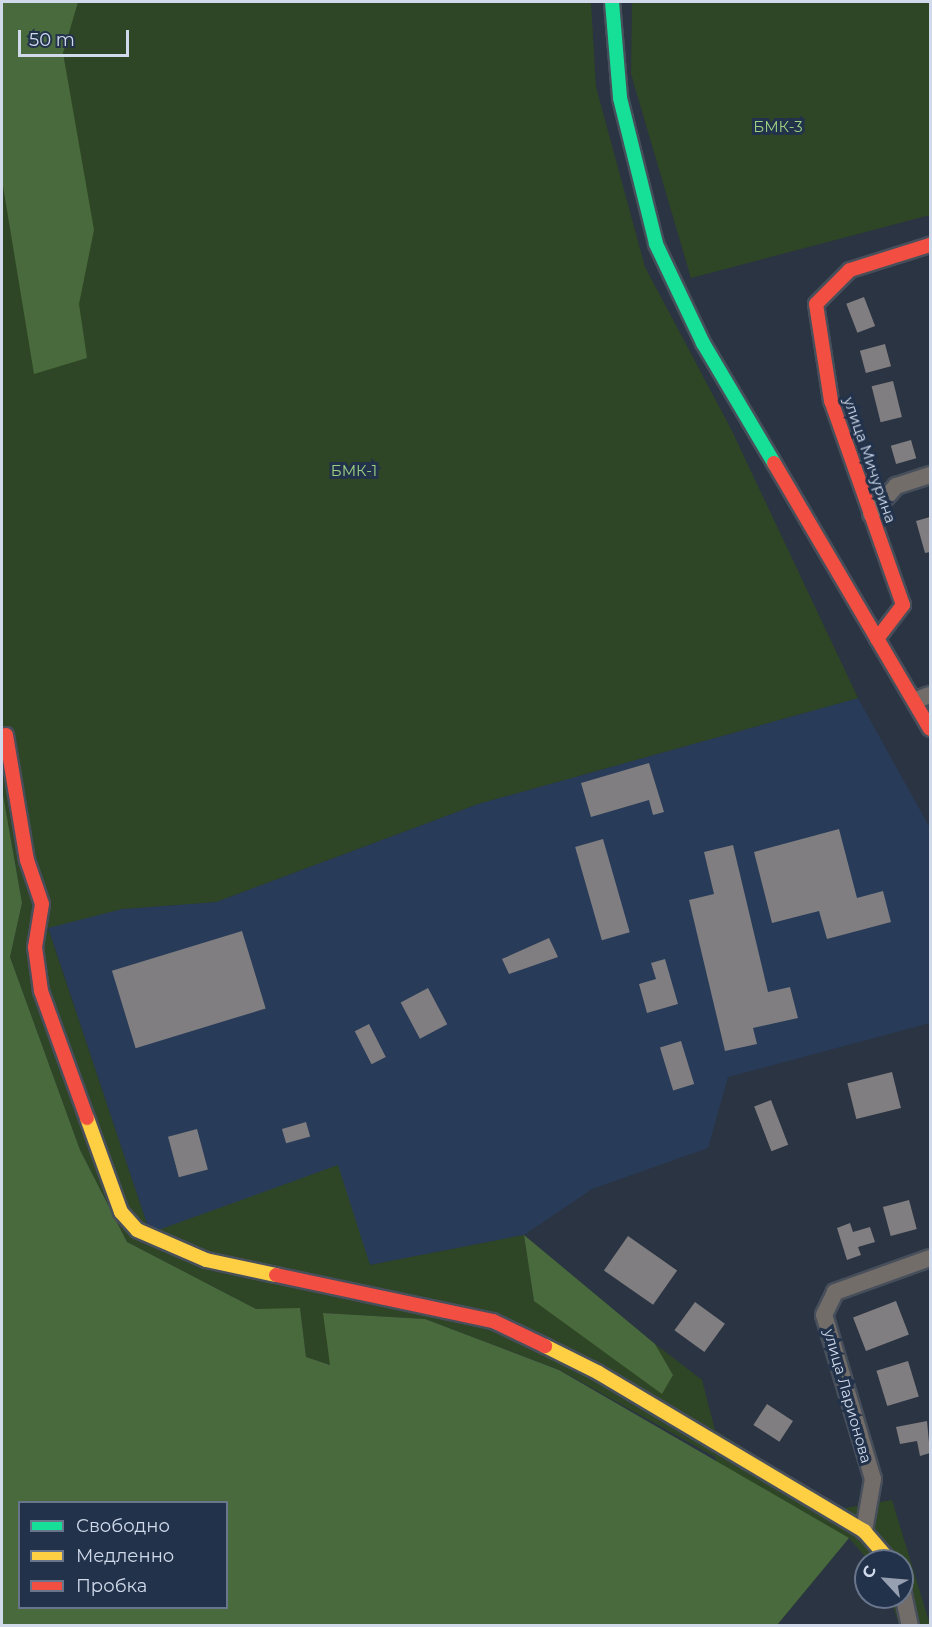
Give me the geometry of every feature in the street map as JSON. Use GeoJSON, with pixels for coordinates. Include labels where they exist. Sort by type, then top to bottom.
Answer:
{"type":"FeatureCollection","features":[{"type":"Feature","properties":{"kind":"street"},"geometry":{"type":"LineString","coordinates":[[612,2],[620,98],[656,244],[703,343],[877,639],[923,698],[930,729]]}},
{"type":"Feature","properties":{"kind":"street","name":"улица Мичурина"},"geometry":{"type":"LineString","coordinates":[[877,639],[903,605],[831,401],[816,304],[850,270],[930,245]]}},
{"type":"Feature","properties":{"kind":"street"},"geometry":{"type":"LineString","coordinates":[[871,514],[896,486],[930,475]]}},
{"type":"Feature","properties":{"kind":"street"},"geometry":{"type":"LineString","coordinates":[[6,735],[16,773],[27,860],[42,904],[35,947],[41,991],[121,1212],[137,1230],[206,1260],[493,1321],[599,1373],[864,1531],[880,1549]]}},
{"type":"Feature","properties":{"kind":"street","name":"улица Ларионова"},"geometry":{"type":"LineString","coordinates":[[864,1531],[873,1479],[824,1315],[835,1292],[930,1258]]}},
{"type":"Feature","properties":{"kind":"street"},"geometry":{"type":"LineString","coordinates":[[906,1609],[910,1626]]}},
{"type":"Feature","properties":{"kind":"shaded area"},"geometry":{"type":"Polygon","coordinates":[[[858,698],[930,828],[930,1023],[728,1077],[708,1148],[592,1189],[524,1235],[370,1265],[150,1233],[48,927],[122,909],[216,902],[478,804],[858,698]]]}},
{"type":"Feature","properties":{"kind":"green space","name":"БМК-1"},"geometry":{"type":"Polygon","coordinates":[[[2,2],[591,2],[596,87],[645,267],[731,429],[858,698],[478,804],[216,902],[122,909],[48,928],[150,1233],[338,1165],[370,1265],[524,1235],[534,1301],[673,1375],[655,1344],[702,1380],[715,1430],[839,1509],[892,1500],[907,1549],[859,1549],[849,1538],[777,1625],[715,1457],[560,1370],[425,1319],[324,1313],[331,1365],[306,1357],[300,1309],[256,1309],[127,1242],[80,1150],[10,957],[22,903],[2,789],[2,2]]]}},
{"type":"Feature","properties":{"kind":"green space"},"geometry":{"type":"Polygon","coordinates":[[[2,2],[78,2],[63,53],[94,230],[79,304],[87,358],[34,374],[2,180],[2,2]]]}},
{"type":"Feature","properties":{"kind":"green space","name":"БМК-3"},"geometry":{"type":"Polygon","coordinates":[[[632,2],[930,2],[930,215],[691,278],[631,74],[632,2]]]}},
{"type":"Feature","properties":{"kind":"green space"},"geometry":{"type":"Polygon","coordinates":[[[2,789],[22,903],[10,957],[80,1150],[127,1242],[256,1309],[300,1308],[306,1357],[330,1365],[323,1313],[425,1319],[559,1370],[849,1538],[777,1625],[2,1625],[2,789]]]}},
{"type":"Feature","properties":{"kind":"green space"},"geometry":{"type":"Polygon","coordinates":[[[524,1235],[655,1344],[673,1375],[662,1394],[534,1301],[524,1235]]]}},
{"type":"Feature","properties":{"kind":"green space","name":"БМК-1"},"geometry":{"type":"Polygon","coordinates":[[[914,1572],[930,1625],[899,1625],[894,1609],[914,1609],[914,1572]]]}},
{"type":"Feature","properties":{"kind":"building"},"geometry":{"type":"Polygon","coordinates":[[[864,297],[875,326],[857,333],[846,304],[864,297]]]}},
{"type":"Feature","properties":{"kind":"building"},"geometry":{"type":"Polygon","coordinates":[[[885,344],[891,366],[866,373],[860,351],[885,344]]]}},
{"type":"Feature","properties":{"kind":"building"},"geometry":{"type":"Polygon","coordinates":[[[893,381],[902,417],[881,422],[872,386],[893,381]]]}},
{"type":"Feature","properties":{"kind":"building"},"geometry":{"type":"Polygon","coordinates":[[[911,440],[916,458],[896,464],[891,446],[911,440]]]}},
{"type":"Feature","properties":{"kind":"building"},"geometry":{"type":"Polygon","coordinates":[[[930,517],[930,552],[925,553],[916,521],[930,517]]]}},
{"type":"Feature","properties":{"kind":"building"},"geometry":{"type":"Polygon","coordinates":[[[649,763],[664,812],[653,815],[649,800],[591,817],[581,783],[649,763]]]}},
{"type":"Feature","properties":{"kind":"building"},"geometry":{"type":"Polygon","coordinates":[[[839,829],[857,898],[883,891],[891,922],[827,939],[819,911],[772,923],[754,852],[839,829]]]}},
{"type":"Feature","properties":{"kind":"building"},"geometry":{"type":"Polygon","coordinates":[[[603,839],[630,932],[602,940],[575,847],[603,839]]]}},
{"type":"Feature","properties":{"kind":"building"},"geometry":{"type":"Polygon","coordinates":[[[733,845],[768,992],[790,987],[798,1018],[753,1028],[757,1044],[725,1051],[689,900],[714,894],[704,852],[733,845]]]}},
{"type":"Feature","properties":{"kind":"building"},"geometry":{"type":"Polygon","coordinates":[[[242,931],[266,1008],[136,1048],[112,971],[242,931]]]}},
{"type":"Feature","properties":{"kind":"building"},"geometry":{"type":"Polygon","coordinates":[[[549,938],[558,957],[509,974],[502,959],[549,938]]]}},
{"type":"Feature","properties":{"kind":"building"},"geometry":{"type":"Polygon","coordinates":[[[665,959],[678,1004],[647,1013],[639,984],[656,979],[651,963],[665,959]]]}},
{"type":"Feature","properties":{"kind":"building"},"geometry":{"type":"Polygon","coordinates":[[[428,988],[447,1024],[420,1039],[401,1003],[428,988]]]}},
{"type":"Feature","properties":{"kind":"building"},"geometry":{"type":"Polygon","coordinates":[[[369,1024],[386,1057],[372,1064],[355,1031],[369,1024]]]}},
{"type":"Feature","properties":{"kind":"building"},"geometry":{"type":"Polygon","coordinates":[[[681,1041],[694,1084],[673,1090],[660,1047],[681,1041]]]}},
{"type":"Feature","properties":{"kind":"building"},"geometry":{"type":"Polygon","coordinates":[[[892,1072],[901,1108],[856,1119],[847,1083],[892,1072]]]}},
{"type":"Feature","properties":{"kind":"building"},"geometry":{"type":"Polygon","coordinates":[[[771,1100],[788,1145],[771,1151],[754,1106],[771,1100]]]}},
{"type":"Feature","properties":{"kind":"building"},"geometry":{"type":"Polygon","coordinates":[[[306,1122],[310,1136],[286,1143],[282,1129],[306,1122]]]}},
{"type":"Feature","properties":{"kind":"building"},"geometry":{"type":"Polygon","coordinates":[[[197,1129],[208,1170],[179,1177],[168,1137],[197,1129]]]}},
{"type":"Feature","properties":{"kind":"building"},"geometry":{"type":"Polygon","coordinates":[[[909,1200],[917,1229],[891,1236],[883,1207],[909,1200]]]}},
{"type":"Feature","properties":{"kind":"building"},"geometry":{"type":"Polygon","coordinates":[[[850,1223],[853,1232],[870,1227],[875,1242],[858,1247],[861,1255],[847,1260],[837,1228],[850,1223]]]}},
{"type":"Feature","properties":{"kind":"building"},"geometry":{"type":"Polygon","coordinates":[[[628,1236],[677,1270],[653,1305],[604,1270],[628,1236]]]}},
{"type":"Feature","properties":{"kind":"building"},"geometry":{"type":"Polygon","coordinates":[[[896,1301],[909,1335],[866,1351],[853,1317],[896,1301]]]}},
{"type":"Feature","properties":{"kind":"building"},"geometry":{"type":"Polygon","coordinates":[[[695,1302],[725,1324],[704,1352],[674,1330],[695,1302]]]}},
{"type":"Feature","properties":{"kind":"building"},"geometry":{"type":"Polygon","coordinates":[[[908,1361],[919,1396],[887,1406],[876,1371],[908,1361]]]}},
{"type":"Feature","properties":{"kind":"building"},"geometry":{"type":"Polygon","coordinates":[[[767,1404],[793,1421],[779,1442],[753,1425],[767,1404]]]}},
{"type":"Feature","properties":{"kind":"building"},"geometry":{"type":"Polygon","coordinates":[[[927,1421],[930,1453],[920,1456],[917,1441],[900,1444],[896,1427],[927,1421]]]}},
{"type":"Feature","properties":{"kind":"traffic: fast"},"geometry":{"type":"LineString","coordinates":[[612,2],[620,98],[656,244],[703,343],[774,463]]}},
{"type":"Feature","properties":{"kind":"traffic: slow"},"geometry":{"type":"LineString","coordinates":[[87,1118],[121,1212],[137,1230],[206,1260],[276,1275]]}},
{"type":"Feature","properties":{"kind":"traffic: slow"},"geometry":{"type":"LineString","coordinates":[[545,1346],[599,1373],[864,1531],[880,1549]]}},
{"type":"Feature","properties":{"kind":"traffic: jam"},"geometry":{"type":"LineString","coordinates":[[877,639],[903,605],[831,401],[816,304],[850,270],[930,245]]}},
{"type":"Feature","properties":{"kind":"traffic: jam"},"geometry":{"type":"LineString","coordinates":[[774,463],[930,729]]}},
{"type":"Feature","properties":{"kind":"traffic: jam"},"geometry":{"type":"LineString","coordinates":[[6,735],[27,860],[42,904],[35,947],[41,991],[87,1118]]}},
{"type":"Feature","properties":{"kind":"traffic: jam"},"geometry":{"type":"LineString","coordinates":[[276,1275],[493,1321],[545,1346]]}}]}
